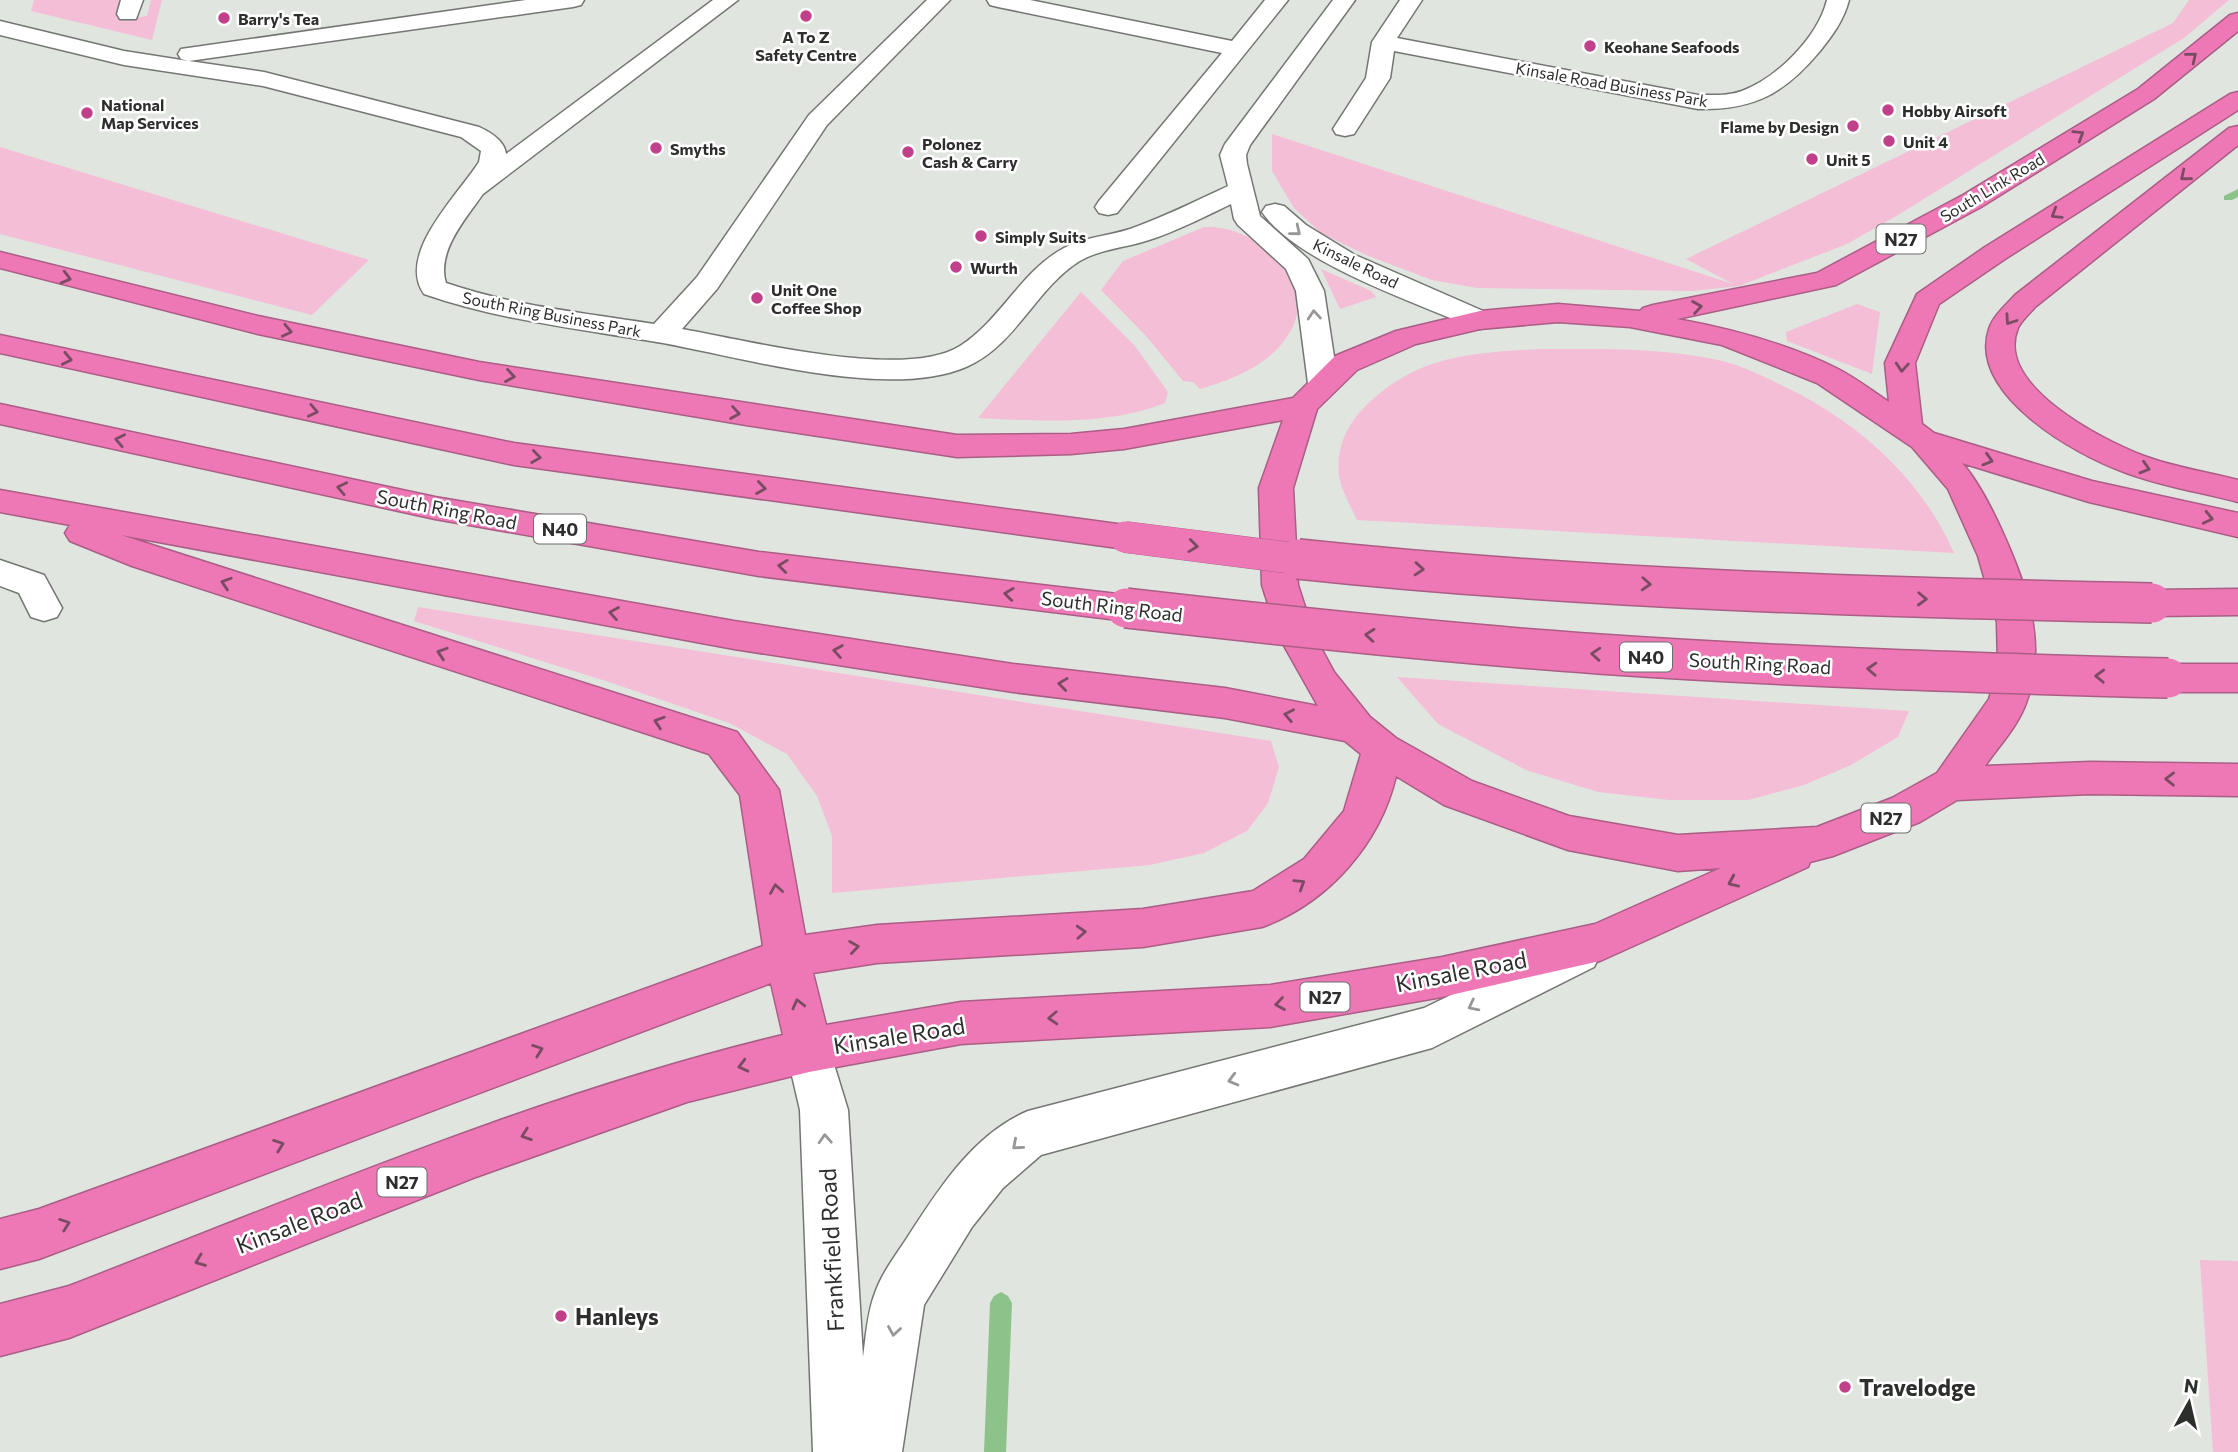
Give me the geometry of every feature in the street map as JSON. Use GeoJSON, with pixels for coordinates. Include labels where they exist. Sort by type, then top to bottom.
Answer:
{"type":"FeatureCollection","features":[{"type":"Feature","properties":{"kind":"highway","name":"South Link Road"},"geometry":{"type":"LineString","coordinates":[[1630,318],[1708,305],[1826,279],[1972,201],[2146,94],[2238,20]]}},
{"type":"Feature","properties":{"kind":"highway"},"geometry":{"type":"LineString","coordinates":[[2238,99],[1995,253],[1927,300],[1900,363],[1915,434],[2089,491],[2238,525]]}},
{"type":"Feature","properties":{"kind":"highway"},"geometry":{"type":"LineString","coordinates":[[2238,133],[2025,300],[2004,326],[2000,346],[2011,382],[2033,406],[2076,435],[2136,465],[2238,491]]}},
{"type":"Feature","properties":{"kind":"highway"},"geometry":{"type":"LineString","coordinates":[[0,260],[258,325],[479,371],[957,446],[1071,444],[1124,439],[1313,394]]}},
{"type":"Feature","properties":{"kind":"highway","name":"N27"},"geometry":{"type":"LineString","coordinates":[[1558,313],[1630,318],[1730,338],[1828,376],[1915,434],[1962,484],[1995,556],[2015,622],[2017,668],[2007,704],[1951,784],[1906,810],[1818,844],[1678,853],[1568,833],[1458,793],[1369,738],[1321,682],[1296,635],[1280,585],[1276,488],[1313,394],[1346,363],[1406,337],[1480,320],[1558,313]]}},
{"type":"Feature","properties":{"kind":"highway"},"geometry":{"type":"LineString","coordinates":[[0,344],[514,454],[1125,537],[1339,563],[1923,599],[2238,602]]}},
{"type":"Feature","properties":{"kind":"highway","name":"South Ring Road"},"geometry":{"type":"LineString","coordinates":[[0,414],[435,508],[759,564],[1126,608],[1356,634],[1599,654],[1878,670],[2238,678]]}},
{"type":"Feature","properties":{"kind":"highway"},"geometry":{"type":"LineString","coordinates":[[0,501],[734,635],[1013,678],[1225,703],[1369,738],[1372,792],[1361,820],[1318,872],[1262,908],[1143,928],[877,944],[787,957],[39,1234],[0,1244]]}},
{"type":"Feature","properties":{"kind":"highway"},"geometry":{"type":"LineString","coordinates":[[0,501],[145,557],[723,743],[759,790],[787,957],[809,1050]]}},
{"type":"Feature","properties":{"kind":"highway"},"geometry":{"type":"LineString","coordinates":[[1951,784],[2090,778],[2238,779]]}},
{"type":"Feature","properties":{"kind":"highway","name":"Kinsale Road"},"geometry":{"type":"LineString","coordinates":[[0,1330],[69,1312],[511,1141],[687,1080],[809,1050],[961,1023],[1270,1006],[1442,977],[1600,942],[1818,844]]}},
{"type":"Feature","properties":{"kind":"street"},"geometry":{"type":"LineString","coordinates":[[142,60],[573,0]]}},
{"type":"Feature","properties":{"kind":"street"},"geometry":{"type":"LineString","coordinates":[[472,191],[727,0]]}},
{"type":"Feature","properties":{"kind":"street"},"geometry":{"type":"LineString","coordinates":[[661,334],[707,282],[818,120],[939,0]]}},
{"type":"Feature","properties":{"kind":"street"},"geometry":{"type":"LineString","coordinates":[[998,0],[1237,49]]}},
{"type":"Feature","properties":{"kind":"street"},"geometry":{"type":"LineString","coordinates":[[1108,207],[1238,94],[1237,49],[1277,0]]}},
{"type":"Feature","properties":{"kind":"street","name":"Kinsale Road"},"geometry":{"type":"LineString","coordinates":[[1313,394],[1310,291],[1298,265],[1247,219],[1233,155],[1238,144],[1238,94],[1344,0]]}},
{"type":"Feature","properties":{"kind":"street"},"geometry":{"type":"LineString","coordinates":[[1345,129],[1378,78],[1383,42],[1411,0]]}},
{"type":"Feature","properties":{"kind":"street","name":"Kinsale Road Business Park"},"geometry":{"type":"LineString","coordinates":[[1383,42],[1698,102],[1730,102],[1763,92],[1789,73],[1823,34],[1838,0]]}},
{"type":"Feature","properties":{"kind":"street","name":"South Ring Business Park"},"geometry":{"type":"LineString","coordinates":[[0,28],[142,60],[264,79],[470,132],[482,138],[494,150],[486,172],[450,220],[434,253],[428,269],[428,279],[434,288],[516,310],[820,362],[890,368],[936,365],[955,360],[974,350],[1039,280],[1066,258],[1102,243],[1139,235],[1242,189]]}},
{"type":"Feature","properties":{"kind":"street","name":"Kinsale Road"},"geometry":{"type":"LineString","coordinates":[[1242,189],[1264,201],[1295,230],[1330,253],[1480,320]]}},
{"type":"Feature","properties":{"kind":"street"},"geometry":{"type":"LineString","coordinates":[[0,573],[32,584],[44,608]]}},
{"type":"Feature","properties":{"kind":"street"},"geometry":{"type":"LineString","coordinates":[[874,1452],[899,1297],[954,1209],[986,1171],[1028,1135],[1432,1027],[1600,942]]}},
{"type":"Feature","properties":{"kind":"street","name":"Frankfield Road"},"geometry":{"type":"LineString","coordinates":[[809,1050],[824,1110],[841,1452]]}},
{"type":"Feature","properties":{"kind":"shaded area"},"geometry":{"type":"Polygon","coordinates":[[[34,0],[122,0],[125,19],[147,16],[151,0],[162,0],[152,40],[31,11],[34,0]]]}},
{"type":"Feature","properties":{"kind":"shaded area"},"geometry":{"type":"Polygon","coordinates":[[[2189,0],[2229,0],[2184,38],[1898,215],[1847,244],[1739,286],[1692,291],[1477,288],[1432,280],[1366,255],[1321,233],[1294,208],[1272,171],[1272,134],[1733,284],[1686,259],[2173,23],[2189,0]]]}},
{"type":"Feature","properties":{"kind":"shaded area"},"geometry":{"type":"Polygon","coordinates":[[[0,147],[369,260],[312,315],[0,234],[0,147]]]}},
{"type":"Feature","properties":{"kind":"shaded area"},"geometry":{"type":"Polygon","coordinates":[[[1204,227],[1223,228],[1243,235],[1277,258],[1290,274],[1297,292],[1297,312],[1290,332],[1273,353],[1251,369],[1200,389],[1193,382],[1183,381],[1146,336],[1101,290],[1123,261],[1204,227]]]}},
{"type":"Feature","properties":{"kind":"shaded area"},"geometry":{"type":"Polygon","coordinates":[[[1321,269],[1371,291],[1376,297],[1340,309],[1321,269]]]}},
{"type":"Feature","properties":{"kind":"shaded area"},"geometry":{"type":"Polygon","coordinates":[[[1081,292],[1135,346],[1168,392],[1165,403],[1096,419],[1048,421],[978,418],[1081,292]]]}},
{"type":"Feature","properties":{"kind":"shaded area"},"geometry":{"type":"Polygon","coordinates":[[[1857,304],[1880,312],[1872,374],[1787,341],[1786,332],[1857,304]]]}},
{"type":"Feature","properties":{"kind":"shaded area"},"geometry":{"type":"Polygon","coordinates":[[[1538,349],[1626,349],[1691,355],[1730,363],[1777,383],[1832,413],[1881,452],[1923,498],[1954,553],[1357,520],[1340,481],[1340,449],[1355,418],[1380,393],[1421,368],[1442,361],[1488,353],[1538,349]]]}},
{"type":"Feature","properties":{"kind":"shaded area"},"geometry":{"type":"Polygon","coordinates":[[[418,607],[1271,741],[1279,767],[1268,803],[1247,831],[1204,853],[1150,865],[832,893],[832,836],[817,796],[787,754],[729,723],[414,621],[418,607]]]}},
{"type":"Feature","properties":{"kind":"shaded area"},"geometry":{"type":"Polygon","coordinates":[[[1397,677],[1909,711],[1898,737],[1851,765],[1804,785],[1748,800],[1669,800],[1598,792],[1526,770],[1438,724],[1397,677]]]}},
{"type":"Feature","properties":{"kind":"shaded area"},"geometry":{"type":"Polygon","coordinates":[[[2200,1260],[2238,1261],[2238,1452],[2213,1452],[2200,1260]]]}},
{"type":"Feature","properties":{"kind":"waterway"},"geometry":{"type":"LineString","coordinates":[[2228,198],[2238,192]]}},
{"type":"Feature","properties":{"kind":"waterway"},"geometry":{"type":"LineString","coordinates":[[995,1452],[1001,1303]]}},
{"type":"Feature","properties":{"kind":"place","name":"A To Z Safety Centre"},"geometry":{"type":"Point","coordinates":[806,16]}},
{"type":"Feature","properties":{"kind":"place","name":"Barry's Tea"},"geometry":{"type":"Point","coordinates":[224,18]}},
{"type":"Feature","properties":{"kind":"place","name":"Keohane Seafoods"},"geometry":{"type":"Point","coordinates":[1590,46]}},
{"type":"Feature","properties":{"kind":"place","name":"Hobby Airsoft"},"geometry":{"type":"Point","coordinates":[1888,110]}},
{"type":"Feature","properties":{"kind":"place","name":"National Map Services"},"geometry":{"type":"Point","coordinates":[87,113]}},
{"type":"Feature","properties":{"kind":"place","name":"Flame by Design"},"geometry":{"type":"Point","coordinates":[1853,126]}},
{"type":"Feature","properties":{"kind":"place","name":"Unit 4"},"geometry":{"type":"Point","coordinates":[1889,141]}},
{"type":"Feature","properties":{"kind":"place","name":"Smyths"},"geometry":{"type":"Point","coordinates":[656,148]}},
{"type":"Feature","properties":{"kind":"place","name":"Polonez Cash & Carry"},"geometry":{"type":"Point","coordinates":[908,152]}},
{"type":"Feature","properties":{"kind":"place","name":"Unit 5"},"geometry":{"type":"Point","coordinates":[1812,159]}},
{"type":"Feature","properties":{"kind":"place","name":"Simply Suits"},"geometry":{"type":"Point","coordinates":[981,236]}},
{"type":"Feature","properties":{"kind":"place","name":"Wurth"},"geometry":{"type":"Point","coordinates":[956,267]}},
{"type":"Feature","properties":{"kind":"place","name":"Unit One Coffee Shop"},"geometry":{"type":"Point","coordinates":[757,298]}},
{"type":"Feature","properties":{"kind":"place","name":"Hanleys"},"geometry":{"type":"Point","coordinates":[561,1316]}},
{"type":"Feature","properties":{"kind":"place","name":"Travelodge"},"geometry":{"type":"Point","coordinates":[1845,1387]}}]}
